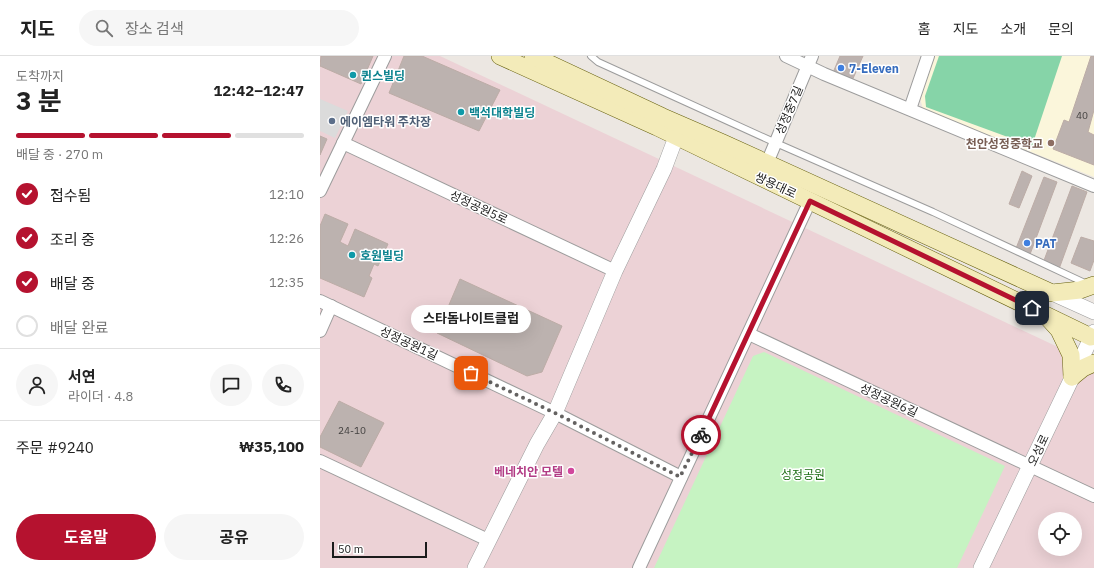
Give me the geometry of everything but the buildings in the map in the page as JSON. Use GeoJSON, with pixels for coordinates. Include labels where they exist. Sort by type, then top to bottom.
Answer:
{"type":"FeatureCollection","features":[{"type":"Feature","properties":{"kind":"main road","name":"쌍용대로"},"geometry":{"type":"LineString","coordinates":[[500,56],[657,127],[1045,314],[1093,335]]}},
{"type":"Feature","properties":{"kind":"main road","name":"쌍용대로"},"geometry":{"type":"LineString","coordinates":[[533,56],[663,117],[1052,293]]}},
{"type":"Feature","properties":{"kind":"main road"},"geometry":{"type":"LineString","coordinates":[[1052,293],[1080,290],[1092,285]]}},
{"type":"Feature","properties":{"kind":"main road"},"geometry":{"type":"LineString","coordinates":[[1045,314],[1059,330],[1066,343],[1071,355],[1072,377]]}},
{"type":"Feature","properties":{"kind":"main road"},"geometry":{"type":"LineString","coordinates":[[1072,377],[1083,368],[1094,363]]}},
{"type":"Feature","properties":{"kind":"street"},"geometry":{"type":"LineString","coordinates":[[320,191],[385,56]]}},
{"type":"Feature","properties":{"kind":"street"},"geometry":{"type":"LineString","coordinates":[[786,56],[810,61],[824,74],[1094,186]]}},
{"type":"Feature","properties":{"kind":"street"},"geometry":{"type":"LineString","coordinates":[[910,109],[928,56]]}},
{"type":"Feature","properties":{"kind":"street","name":"성정중7길"},"geometry":{"type":"LineString","coordinates":[[767,163],[810,61]]}},
{"type":"Feature","properties":{"kind":"street"},"geometry":{"type":"LineString","coordinates":[[475,568],[537,444],[555,413],[615,271],[664,169],[676,137]]}},
{"type":"Feature","properties":{"kind":"street","name":"성정공원5로"},"geometry":{"type":"LineString","coordinates":[[343,143],[615,271]]}},
{"type":"Feature","properties":{"kind":"street"},"geometry":{"type":"LineString","coordinates":[[638,568],[749,334],[810,201]]}},
{"type":"Feature","properties":{"kind":"street","name":"쌍용대로"},"geometry":{"type":"LineString","coordinates":[[1052,293],[1094,312]]}},
{"type":"Feature","properties":{"kind":"street","name":"성정공원1길"},"geometry":{"type":"LineString","coordinates":[[320,301],[555,413],[680,477]]}},
{"type":"Feature","properties":{"kind":"street"},"geometry":{"type":"LineString","coordinates":[[320,331],[331,306]]}},
{"type":"Feature","properties":{"kind":"street","name":"성정공원6길"},"geometry":{"type":"LineString","coordinates":[[749,334],[1094,496]]}},
{"type":"Feature","properties":{"kind":"street","name":"오성로"},"geometry":{"type":"LineString","coordinates":[[981,568],[1093,335]]}},
{"type":"Feature","properties":{"kind":"street"},"geometry":{"type":"LineString","coordinates":[[320,461],[488,540]]}},
{"type":"Feature","properties":{"kind":"lane"},"geometry":{"type":"LineString","coordinates":[[591,56],[598,62],[1092,285]]}},
{"type":"Feature","properties":{"kind":"shaded area"},"geometry":{"type":"Polygon","coordinates":[[[320,56],[440,56],[1094,364],[1094,568],[320,568],[320,56]]]}},
{"type":"Feature","properties":{"kind":"shaded area","name":"천안성정중학교"},"geometry":{"type":"Polygon","coordinates":[[[935,56],[1094,56],[1094,177],[923,109],[920,98],[935,56]]]}},
{"type":"Feature","properties":{"kind":"shaded area","name":"에이엠타워 주차장"},"geometry":{"type":"Polygon","coordinates":[[[320,99],[348,111],[335,138],[320,131],[320,99]]]}},
{"type":"Feature","properties":{"kind":"green space"},"geometry":{"type":"Polygon","coordinates":[[[939,56],[1062,56],[1032,146],[926,107],[925,96],[939,56]]]}},
{"type":"Feature","properties":{"kind":"green space","name":"성정공원"},"geometry":{"type":"Polygon","coordinates":[[[764,352],[1005,466],[957,568],[654,568],[753,356],[764,352]]]}},
{"type":"Feature","properties":{"kind":"way so far"},"geometry":{"type":"LineString","coordinates":[[471,373],[555,413],[680,477],[701,435]]}},
{"type":"Feature","properties":{"kind":"place","name":"7-Eleven"},"geometry":{"type":"Point","coordinates":[841,68]}},
{"type":"Feature","properties":{"kind":"place","name":"퀸스빌딩"},"geometry":{"type":"Point","coordinates":[353,75]}},
{"type":"Feature","properties":{"kind":"place","name":"백석대학빌딩"},"geometry":{"type":"Point","coordinates":[461,112]}},
{"type":"Feature","properties":{"kind":"place","name":"에이엠타워 주차장"},"geometry":{"type":"Point","coordinates":[332,121]}},
{"type":"Feature","properties":{"kind":"place","name":"천안성정중학교"},"geometry":{"type":"Point","coordinates":[1051,143]}},
{"type":"Feature","properties":{"kind":"place","name":"PAT"},"geometry":{"type":"Point","coordinates":[1027,243]}},
{"type":"Feature","properties":{"kind":"place","name":"호원빌딩"},"geometry":{"type":"Point","coordinates":[352,255]}},
{"type":"Feature","properties":{"kind":"place","name":"스타돔나이트클럽"},"geometry":{"type":"Point","coordinates":[471,373]}},
{"type":"Feature","properties":{"kind":"place","name":"베네치안 모텔"},"geometry":{"type":"Point","coordinates":[571,471]}},
{"type":"Feature","properties":{"kind":"route"},"geometry":{"type":"LineString","coordinates":[[701,435],[810,201],[1032,308]]}}]}
